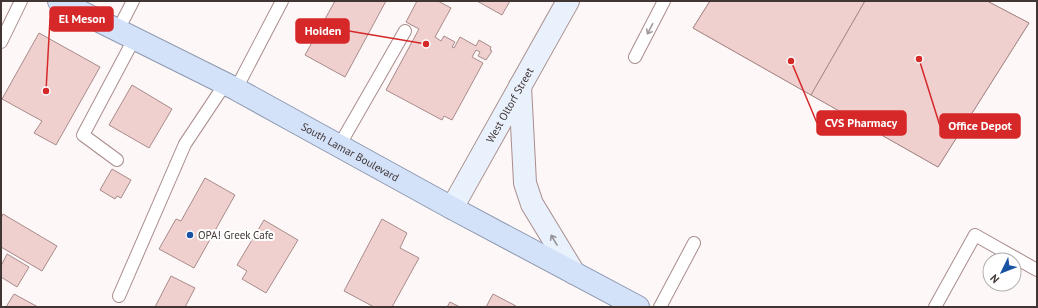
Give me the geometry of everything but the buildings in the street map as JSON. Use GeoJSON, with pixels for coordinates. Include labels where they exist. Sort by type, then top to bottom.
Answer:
{"type":"FeatureCollection","features":[{"type":"Feature","properties":{"kind":"main road","name":"South Lamar Boulevard"},"geometry":{"type":"LineString","coordinates":[[59,1],[231,87],[452,208],[638,307]]}},
{"type":"Feature","properties":{"kind":"main road","name":"West Oltorf Street"},"geometry":{"type":"LineString","coordinates":[[452,208],[568,1]]}},
{"type":"Feature","properties":{"kind":"main road"},"geometry":{"type":"LineString","coordinates":[[520,86],[525,183],[532,204],[574,273]]}},
{"type":"Feature","properties":{"kind":"lane"},"geometry":{"type":"LineString","coordinates":[[1,42],[21,1]]}},
{"type":"Feature","properties":{"kind":"lane"},"geometry":{"type":"LineString","coordinates":[[117,160],[83,135],[126,34],[133,1]]}},
{"type":"Feature","properties":{"kind":"lane"},"geometry":{"type":"LineString","coordinates":[[119,296],[185,144],[231,87],[282,1]]}},
{"type":"Feature","properties":{"kind":"lane"},"geometry":{"type":"LineString","coordinates":[[635,57],[664,1]]}},
{"type":"Feature","properties":{"kind":"lane"},"geometry":{"type":"LineString","coordinates":[[339,146],[405,31]]}},
{"type":"Feature","properties":{"kind":"lane"},"geometry":{"type":"LineString","coordinates":[[935,307],[975,236],[1037,270]]}},
{"type":"Feature","properties":{"kind":"lane"},"geometry":{"type":"LineString","coordinates":[[660,307],[694,243]]}},
{"type":"Feature","properties":{"kind":"place","name":"Hoiden"},"geometry":{"type":"Point","coordinates":[426,44]}},
{"type":"Feature","properties":{"kind":"place","name":"Office Depot"},"geometry":{"type":"Point","coordinates":[919,59]}},
{"type":"Feature","properties":{"kind":"place","name":"CVS Pharmacy"},"geometry":{"type":"Point","coordinates":[791,61]}},
{"type":"Feature","properties":{"kind":"place","name":"El Meson"},"geometry":{"type":"Point","coordinates":[46,91]}},
{"type":"Feature","properties":{"kind":"place","name":"OPA! Greek Cafe"},"geometry":{"type":"Point","coordinates":[190,235]}}]}
